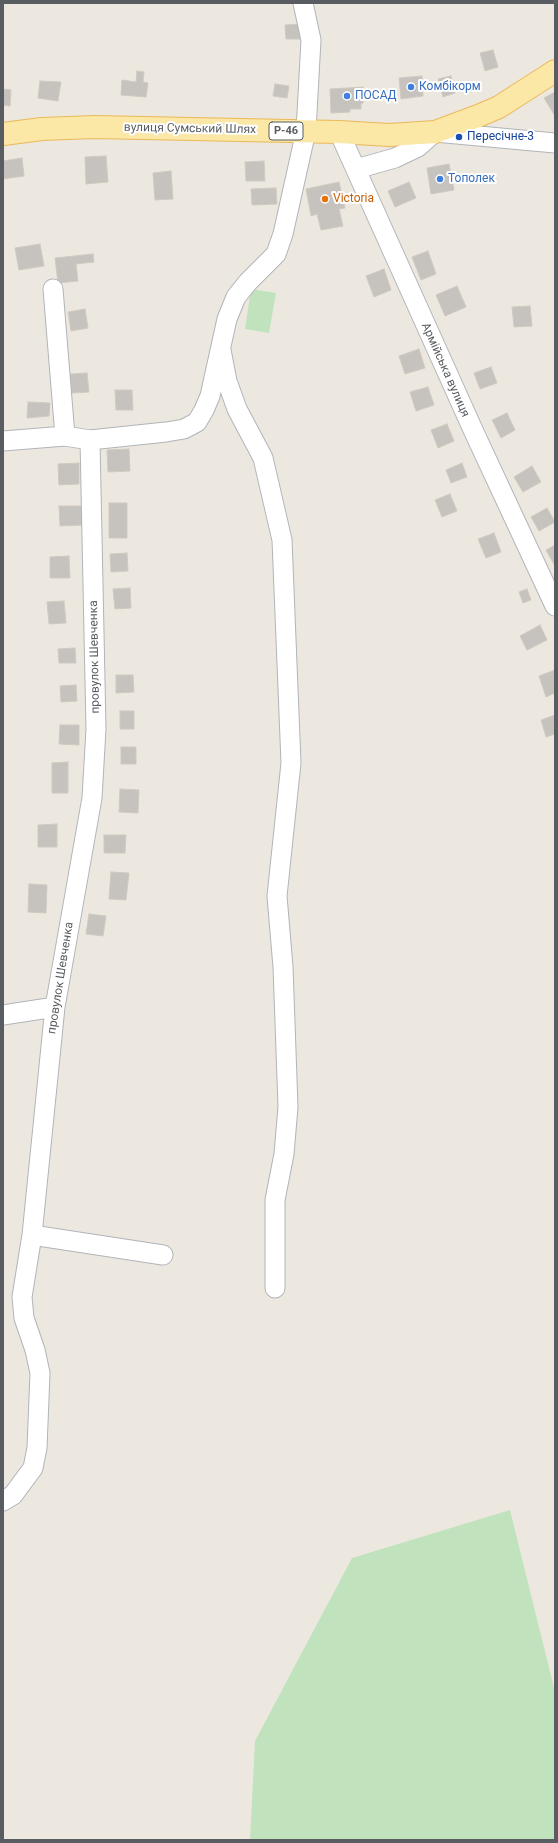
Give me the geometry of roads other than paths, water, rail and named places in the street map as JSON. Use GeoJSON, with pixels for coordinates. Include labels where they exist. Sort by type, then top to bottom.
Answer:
{"type":"FeatureCollection","features":[{"type":"Feature","properties":{"kind":"main road","name":"вулиця Сумський Шлях"},"geometry":{"type":"LineString","coordinates":[[3,134],[42,129],[94,127],[306,131],[389,135],[435,132],[478,116],[499,106],[555,71]]}},
{"type":"Feature","properties":{"kind":"street"},"geometry":{"type":"LineString","coordinates":[[3,441],[65,436],[90,440],[166,432],[184,428],[197,422],[210,396],[227,319],[236,297],[248,282],[276,254],[283,234],[306,131],[311,40],[304,3]]}},
{"type":"Feature","properties":{"kind":"street","name":"Армійська вулиця"},"geometry":{"type":"LineString","coordinates":[[340,132],[470,425],[555,606]]}},
{"type":"Feature","properties":{"kind":"street"},"geometry":{"type":"LineString","coordinates":[[356,169],[395,158],[418,147],[435,132],[555,143]]}},
{"type":"Feature","properties":{"kind":"street"},"geometry":{"type":"LineString","coordinates":[[53,289],[65,436]]}},
{"type":"Feature","properties":{"kind":"street"},"geometry":{"type":"LineString","coordinates":[[221,350],[227,381],[237,409],[263,458],[282,540],[291,763],[277,896],[283,967],[288,1107],[284,1154],[275,1200],[274,1288]]}},
{"type":"Feature","properties":{"kind":"street","name":"провулок Шевченка"},"geometry":{"type":"LineString","coordinates":[[3,1501],[13,1495],[32,1468],[37,1448],[40,1373],[35,1350],[24,1318],[22,1298],[32,1235],[55,1008],[93,791],[96,729],[90,440]]}},
{"type":"Feature","properties":{"kind":"street"},"geometry":{"type":"LineString","coordinates":[[3,1015],[55,1008]]}},
{"type":"Feature","properties":{"kind":"street"},"geometry":{"type":"LineString","coordinates":[[32,1235],[163,1255]]}},
{"type":"Feature","properties":{"kind":"place","name":"Комбікорм"},"geometry":{"type":"Point","coordinates":[411,87]}},
{"type":"Feature","properties":{"kind":"place","name":"ПОСАД"},"geometry":{"type":"Point","coordinates":[347,96]}},
{"type":"Feature","properties":{"kind":"place","name":"Пересічне-3"},"geometry":{"type":"Point","coordinates":[459,137]}},
{"type":"Feature","properties":{"kind":"place","name":"Тополек"},"geometry":{"type":"Point","coordinates":[440,179]}},
{"type":"Feature","properties":{"kind":"place","name":"Victoria"},"geometry":{"type":"Point","coordinates":[325,199]}}]}
